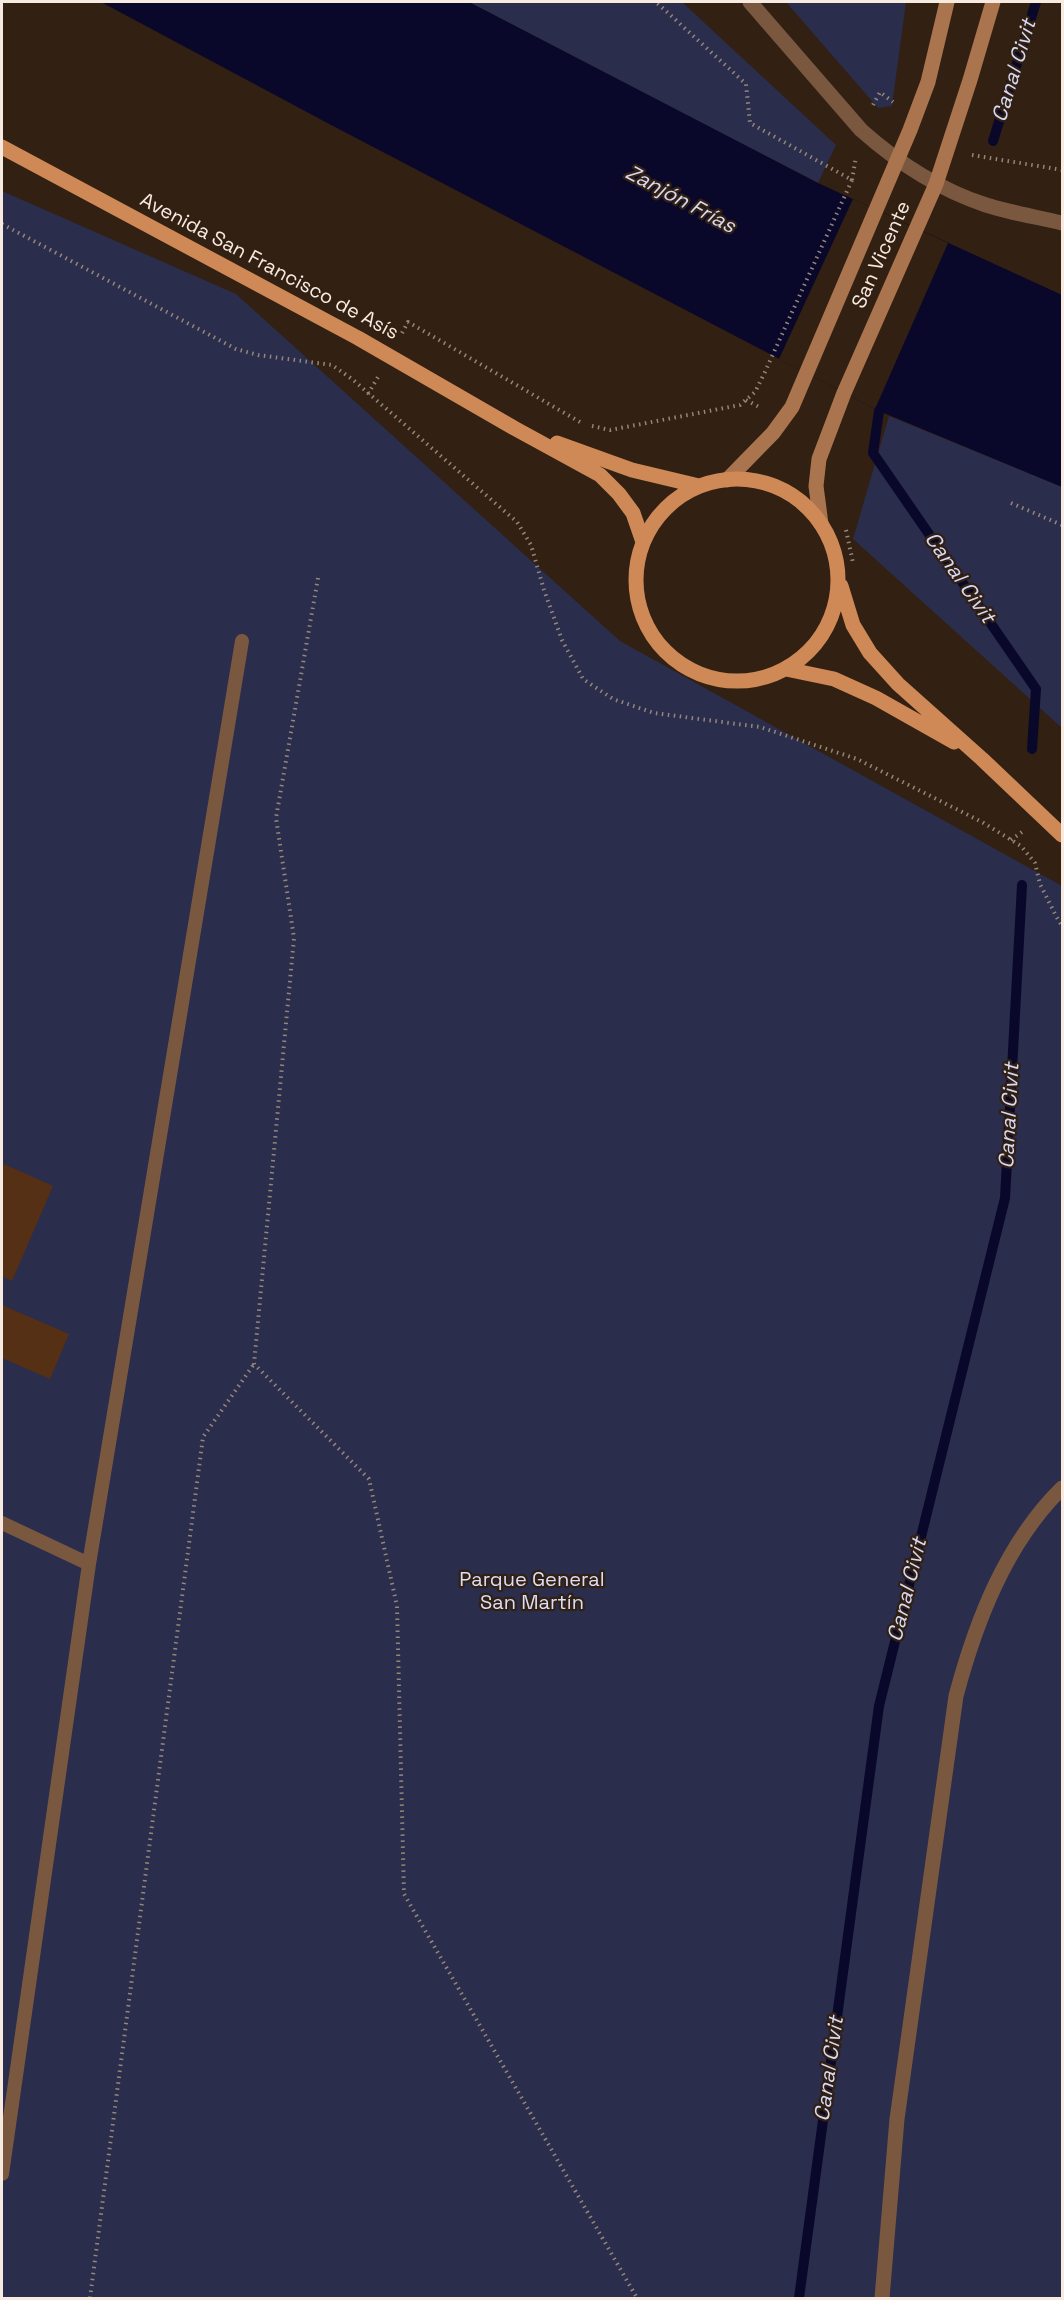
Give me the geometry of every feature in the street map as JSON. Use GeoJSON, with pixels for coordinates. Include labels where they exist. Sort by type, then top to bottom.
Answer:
{"type":"FeatureCollection","features":[{"type":"Feature","properties":{"kind":"main road","name":"San Vicente"},"geometry":{"type":"LineString","coordinates":[[727,480],[783,420],[792,407],[899,159],[928,82],[947,2]]}},
{"type":"Feature","properties":{"kind":"main road","name":"San Vicente"},"geometry":{"type":"LineString","coordinates":[[821,524],[816,486],[819,459],[844,393],[936,184],[993,2]]}},
{"type":"Feature","properties":{"kind":"main road","name":"Avenida San Francisco de Asís"},"geometry":{"type":"LineString","coordinates":[[2,147],[389,356],[600,475],[619,494],[633,513],[643,542]]}},
{"type":"Feature","properties":{"kind":"main road","name":"Avenida San Francisco de Asís"},"geometry":{"type":"LineString","coordinates":[[514,428],[632,470],[699,486]]}},
{"type":"Feature","properties":{"kind":"main road","name":"Avenida San Francisco de Asís"},"geometry":{"type":"LineString","coordinates":[[839,580],[836,607],[825,632],[808,653],[786,669],[757,680],[726,681],[696,673],[670,656],[650,632],[638,603],[636,572],[643,542],[656,519],[674,501],[699,486],[727,480],[754,481],[780,489],[803,504],[821,524],[835,550],[839,580],[854,625],[870,653],[897,684],[982,759],[1062,835]]}},
{"type":"Feature","properties":{"kind":"main road","name":"Avenida San Francisco de Asís"},"geometry":{"type":"LineString","coordinates":[[786,669],[834,679],[866,693],[982,759]]}},
{"type":"Feature","properties":{"kind":"street"},"geometry":{"type":"LineString","coordinates":[[750,2],[861,130],[878,145],[936,184],[987,205],[1062,223]]}},
{"type":"Feature","properties":{"kind":"street"},"geometry":{"type":"LineString","coordinates":[[882,2298],[897,2119],[956,1696],[968,1651],[1010,1557],[1046,1503],[1062,1488]]}},
{"type":"Feature","properties":{"kind":"lane"},"geometry":{"type":"LineString","coordinates":[[2,2174],[89,1564],[242,641]]}},
{"type":"Feature","properties":{"kind":"lane"},"geometry":{"type":"LineString","coordinates":[[2,1523],[89,1564]]}},
{"type":"Feature","properties":{"kind":"path"},"geometry":{"type":"LineString","coordinates":[[368,394],[408,322],[585,425],[610,430],[740,405],[755,392],[852,180],[750,123],[746,84],[656,2]]}},
{"type":"Feature","properties":{"kind":"path"},"geometry":{"type":"LineString","coordinates":[[2,224],[236,349],[258,355],[332,365],[352,379],[517,522],[531,545],[562,640],[583,679],[613,699],[654,713],[760,728],[856,759],[982,822],[1021,846],[1035,863],[1040,884],[1062,926]]}},
{"type":"Feature","properties":{"kind":"path"},"geometry":{"type":"LineString","coordinates":[[1011,503],[1062,525]]}},
{"type":"Feature","properties":{"kind":"path"},"geometry":{"type":"LineString","coordinates":[[845,526],[854,570]]}},
{"type":"Feature","properties":{"kind":"path"},"geometry":{"type":"LineString","coordinates":[[90,2298],[203,1437],[254,1364],[294,938],[276,818],[318,578]]}},
{"type":"Feature","properties":{"kind":"path"},"geometry":{"type":"LineString","coordinates":[[1011,840],[1043,817]]}},
{"type":"Feature","properties":{"kind":"path"},"geometry":{"type":"LineString","coordinates":[[254,1364],[369,1479],[398,1606],[404,1894],[637,2298]]}},
{"type":"Feature","properties":{"kind":"green space"},"geometry":{"type":"Polygon","coordinates":[[[469,2],[682,2],[836,145],[818,183],[469,2]]]}},
{"type":"Feature","properties":{"kind":"green space"},"geometry":{"type":"Polygon","coordinates":[[[786,2],[906,2],[892,106],[878,108],[786,2]]]}},
{"type":"Feature","properties":{"kind":"green space","name":"Parque General San Martín"},"geometry":{"type":"Polygon","coordinates":[[[2,191],[236,294],[620,641],[1062,886],[1062,2298],[2,2298],[2,191]]]}},
{"type":"Feature","properties":{"kind":"green space"},"geometry":{"type":"Polygon","coordinates":[[[889,416],[1062,487],[1062,728],[853,539],[889,416]]]}},
{"type":"Feature","properties":{"kind":"water","name":"Zanjón Frías"},"geometry":{"type":"Polygon","coordinates":[[[101,2],[469,2],[818,183],[1062,295],[1062,487],[879,411],[333,126],[101,2]]]}},
{"type":"Feature","properties":{"kind":"pier"},"geometry":{"type":"Polygon","coordinates":[[[853,199],[948,243],[875,409],[779,359],[853,199]]]}},
{"type":"Feature","properties":{"kind":"building"},"geometry":{"type":"Polygon","coordinates":[[[4,1164],[53,1186],[12,1281],[2,1276],[2,1171],[4,1164]]]}},
{"type":"Feature","properties":{"kind":"building"},"geometry":{"type":"Polygon","coordinates":[[[2,1305],[69,1334],[50,1379],[2,1358],[2,1305]]]}},
{"type":"Feature","properties":{"kind":"waterway","name":"Canal Civit"},"geometry":{"type":"LineString","coordinates":[[993,141],[1036,2]]}},
{"type":"Feature","properties":{"kind":"waterway","name":"Canal Civit"},"geometry":{"type":"LineString","coordinates":[[879,411],[873,453],[1036,689],[1032,749]]}},
{"type":"Feature","properties":{"kind":"waterway","name":"Canal Civit"},"geometry":{"type":"LineString","coordinates":[[799,2298],[879,1706],[1005,1198],[1022,885]]}}]}
